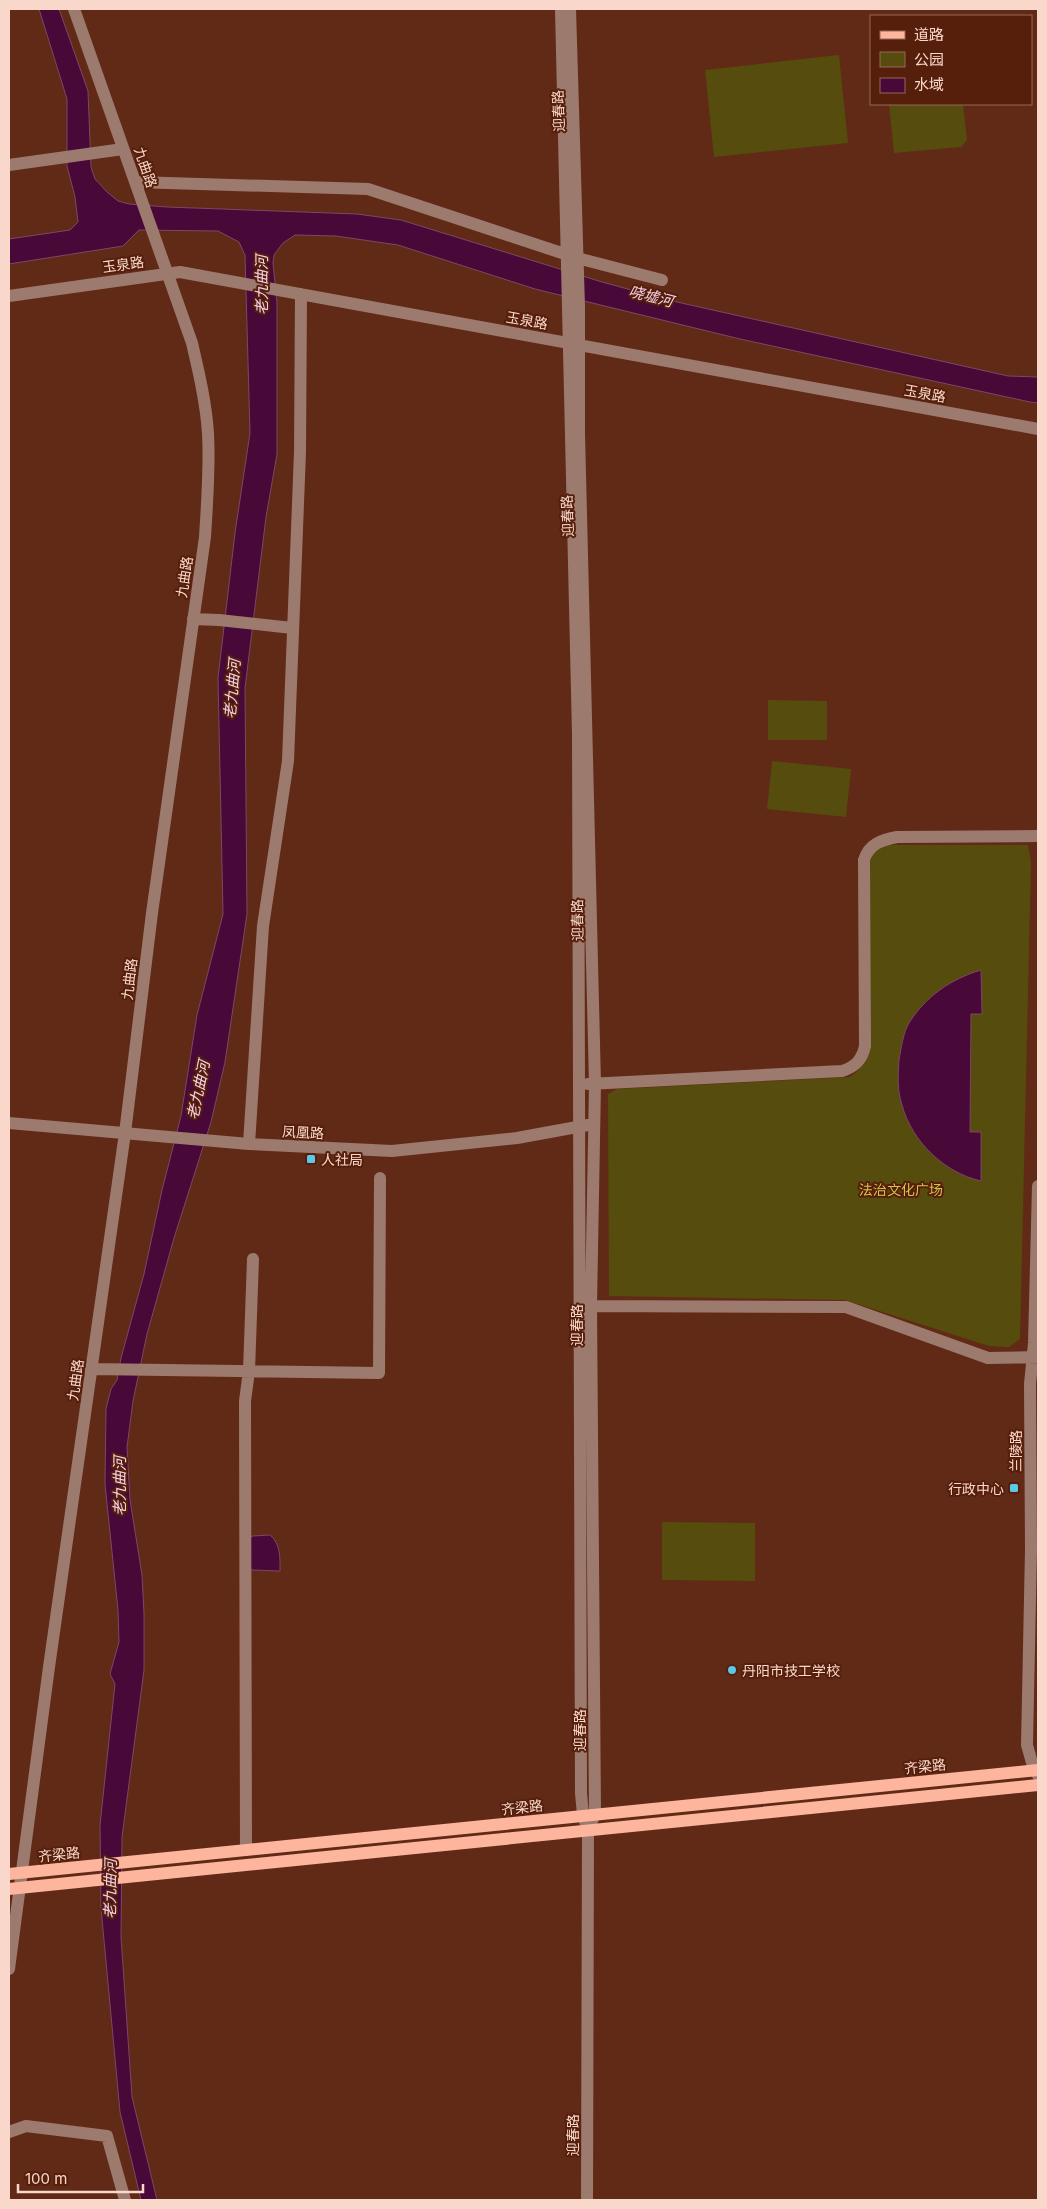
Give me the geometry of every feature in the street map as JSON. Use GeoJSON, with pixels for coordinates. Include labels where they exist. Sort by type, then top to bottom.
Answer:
{"type":"FeatureCollection","features":[{"type":"Feature","properties":{"kind":"main road","name":"齐梁路"},"geometry":{"type":"LineString","coordinates":[[9,1874],[1037,1771]]}},
{"type":"Feature","properties":{"kind":"main road"},"geometry":{"type":"LineString","coordinates":[[14,1888],[1038,1785]]}},
{"type":"Feature","properties":{"kind":"main road"},"geometry":{"type":"LineString","coordinates":[[334,1841],[334,1856]]}},
{"type":"Feature","properties":{"kind":"street","name":"九曲路"},"geometry":{"type":"LineString","coordinates":[[9,1969],[14,1888],[22,1873],[125,1133],[192,619],[205,537],[208,434],[202,387],[192,342],[74,9]]}},
{"type":"Feature","properties":{"kind":"street","name":"迎春路"},"geometry":{"type":"LineString","coordinates":[[561,9],[574,307],[580,1126],[585,1306],[589,1815],[587,2200]]}},
{"type":"Feature","properties":{"kind":"street","name":"迎春路"},"geometry":{"type":"LineString","coordinates":[[570,9],[572,261]]}},
{"type":"Feature","properties":{"kind":"street"},"geometry":{"type":"LineString","coordinates":[[9,165],[123,149]]}},
{"type":"Feature","properties":{"kind":"street"},"geometry":{"type":"LineString","coordinates":[[135,182],[368,189],[572,261],[662,280]]}},
{"type":"Feature","properties":{"kind":"street","name":"玉泉路"},"geometry":{"type":"LineString","coordinates":[[9,296],[167,272],[180,272],[1038,429]]}},
{"type":"Feature","properties":{"kind":"street"},"geometry":{"type":"LineString","coordinates":[[248,1144],[263,926],[288,761],[300,452],[300,294]]}},
{"type":"Feature","properties":{"kind":"street","name":"迎春路"},"geometry":{"type":"LineString","coordinates":[[574,344],[579,433],[596,1123],[585,1306]]}},
{"type":"Feature","properties":{"kind":"street"},"geometry":{"type":"LineString","coordinates":[[192,619],[292,628]]}},
{"type":"Feature","properties":{"kind":"street"},"geometry":{"type":"LineString","coordinates":[[580,1085],[850,1069],[863,1056],[865,1046],[864,860],[873,844],[884,839],[897,837],[1038,836]]}},
{"type":"Feature","properties":{"kind":"street","name":"凤凰路"},"geometry":{"type":"LineString","coordinates":[[9,1123],[212,1139],[248,1144],[392,1151],[517,1138],[596,1123]]}},
{"type":"Feature","properties":{"kind":"street"},"geometry":{"type":"LineString","coordinates":[[91,1369],[379,1373],[380,1178]]}},
{"type":"Feature","properties":{"kind":"street","name":"兰陵路"},"geometry":{"type":"LineString","coordinates":[[1037,1771],[1027,1745],[1032,1549],[1030,1384],[1036,1357],[1038,1186]]}},
{"type":"Feature","properties":{"kind":"street"},"geometry":{"type":"LineString","coordinates":[[246,1850],[245,1401],[249,1371],[253,1259]]}},
{"type":"Feature","properties":{"kind":"street"},"geometry":{"type":"LineString","coordinates":[[585,1306],[846,1307],[988,1358],[1036,1357]]}},
{"type":"Feature","properties":{"kind":"street"},"geometry":{"type":"LineString","coordinates":[[9,2132],[26,2126],[108,2136],[125,2200]]}},
{"type":"Feature","properties":{"kind":"green space"},"geometry":{"type":"Polygon","coordinates":[[[839,55],[848,143],[714,157],[705,70],[839,55]]]}},
{"type":"Feature","properties":{"kind":"green space"},"geometry":{"type":"Polygon","coordinates":[[[889,105],[963,105],[967,140],[961,147],[894,153],[889,105]]]}},
{"type":"Feature","properties":{"kind":"green space"},"geometry":{"type":"Polygon","coordinates":[[[768,700],[827,701],[827,740],[768,740],[768,700]]]}},
{"type":"Feature","properties":{"kind":"green space"},"geometry":{"type":"Polygon","coordinates":[[[772,761],[851,769],[846,817],[767,809],[772,761]]]}},
{"type":"Feature","properties":{"kind":"green space","name":"法治文化广场"},"geometry":{"type":"Polygon","coordinates":[[[883,845],[1028,845],[1031,862],[1020,1339],[1009,1347],[989,1346],[845,1300],[609,1296],[608,1094],[617,1089],[850,1077],[854,1074],[863,1064],[870,1047],[870,862],[875,850],[883,845]]]}},
{"type":"Feature","properties":{"kind":"green space"},"geometry":{"type":"Polygon","coordinates":[[[662,1522],[755,1523],[755,1581],[662,1580],[662,1522]]]}},
{"type":"Feature","properties":{"kind":"water"},"geometry":{"type":"Polygon","coordinates":[[[39,9],[59,9],[88,91],[91,167],[95,179],[118,201],[129,204],[167,207],[357,214],[401,220],[602,282],[668,300],[1008,376],[1038,377],[1038,403],[1030,402],[740,339],[535,289],[398,245],[336,236],[295,235],[283,243],[274,255],[277,303],[277,454],[266,517],[245,688],[247,914],[225,1062],[211,1122],[174,1238],[147,1334],[133,1401],[127,1447],[130,1500],[142,1575],[144,1670],[122,1837],[121,1937],[132,2097],[157,2200],[141,2200],[120,2112],[101,1908],[100,1825],[115,1684],[110,1674],[119,1642],[118,1610],[105,1484],[106,1409],[111,1389],[117,1380],[121,1358],[144,1274],[162,1190],[181,1116],[197,1015],[223,914],[218,678],[235,533],[250,433],[245,255],[239,242],[218,231],[139,230],[123,246],[9,264],[9,239],[70,230],[78,222],[75,197],[67,166],[67,99],[39,9]]]}},
{"type":"Feature","properties":{"kind":"water"},"geometry":{"type":"Polygon","coordinates":[[[981,970],[982,1014],[971,1014],[970,1132],[981,1132],[981,1181],[955,1171],[932,1154],[922,1143],[907,1119],[900,1099],[898,1077],[904,1036],[909,1023],[916,1013],[940,990],[959,978],[981,970]]]}},
{"type":"Feature","properties":{"kind":"water"},"geometry":{"type":"Polygon","coordinates":[[[270,1535],[278,1547],[280,1571],[250,1569],[249,1538],[270,1535]]]}},
{"type":"Feature","properties":{"kind":"place","name":"人社局"},"geometry":{"type":"Point","coordinates":[311,1159]}},
{"type":"Feature","properties":{"kind":"place","name":"行政中心"},"geometry":{"type":"Point","coordinates":[1014,1488]}},
{"type":"Feature","properties":{"kind":"place","name":"丹阳市技工学校"},"geometry":{"type":"Point","coordinates":[732,1670]}},
{"type":"Feature","properties":{"kind":"water label","name":"老九曲河"},"geometry":{"type":"Point","coordinates":[261,285]}},
{"type":"Feature","properties":{"kind":"water label","name":"哓墟河"},"geometry":{"type":"Point","coordinates":[651,296]}},
{"type":"Feature","properties":{"kind":"water label","name":"老九曲河"},"geometry":{"type":"Point","coordinates":[232,689]}},
{"type":"Feature","properties":{"kind":"water label","name":"老九曲河"},"geometry":{"type":"Point","coordinates":[198,1090]}},
{"type":"Feature","properties":{"kind":"water label","name":"老九曲河"},"geometry":{"type":"Point","coordinates":[119,1486]}},
{"type":"Feature","properties":{"kind":"water label","name":"老九曲河"},"geometry":{"type":"Point","coordinates":[110,1889]}}]}
